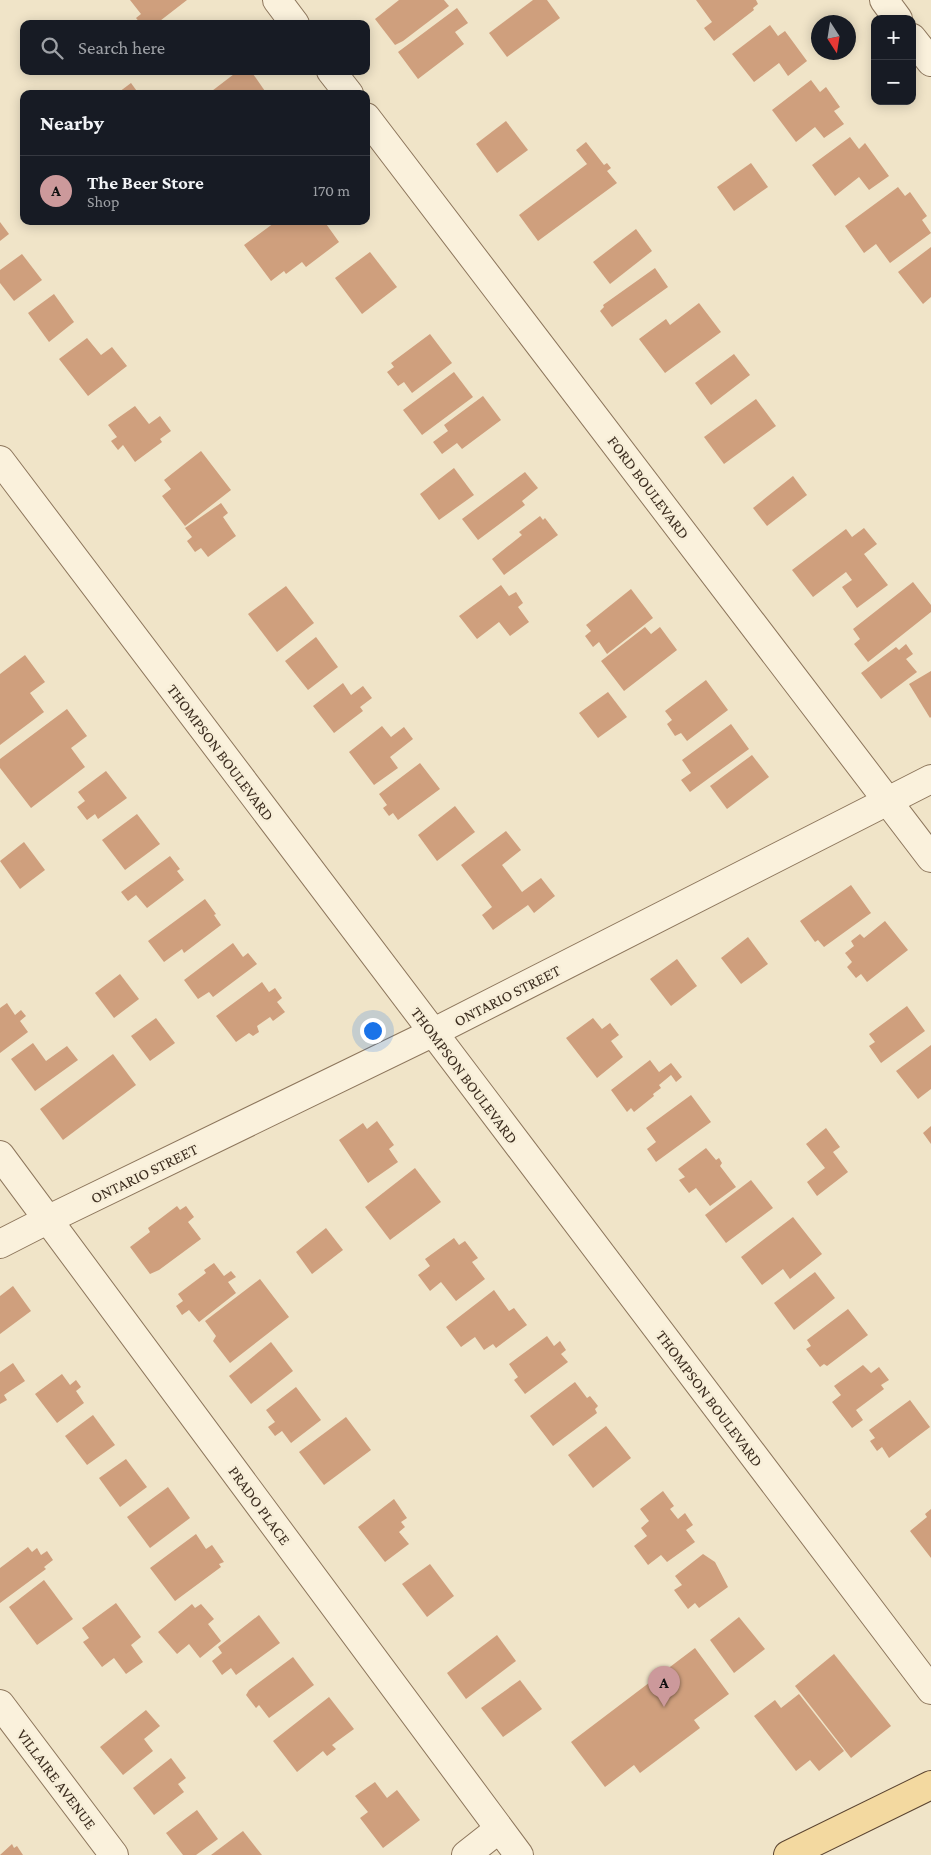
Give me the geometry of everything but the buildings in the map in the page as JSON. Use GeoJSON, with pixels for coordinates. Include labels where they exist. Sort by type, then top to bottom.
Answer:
{"type":"FeatureCollection","features":[{"type":"Feature","properties":{"kind":"main road"},"geometry":{"type":"LineString","coordinates":[[788,1855],[931,1785]]}},
{"type":"Feature","properties":{"kind":"street"},"geometry":{"type":"LineString","coordinates":[[277,0],[292,20]]}},
{"type":"Feature","properties":{"kind":"street"},"geometry":{"type":"LineString","coordinates":[[884,0],[895,15]]}},
{"type":"Feature","properties":{"kind":"street"},"geometry":{"type":"LineString","coordinates":[[916,43],[931,62]]}},
{"type":"Feature","properties":{"kind":"street"},"geometry":{"type":"LineString","coordinates":[[334,75],[345,90]]}},
{"type":"Feature","properties":{"kind":"street","name":"FORD BOULEVARD"},"geometry":{"type":"LineString","coordinates":[[370,122],[931,858]]}},
{"type":"Feature","properties":{"kind":"street","name":"THOMPSON BOULEVARD"},"geometry":{"type":"LineString","coordinates":[[0,460],[931,1690]]}},
{"type":"Feature","properties":{"kind":"street","name":"ONTARIO STREET"},"geometry":{"type":"LineString","coordinates":[[0,1244],[432,1033],[931,779]]}},
{"type":"Feature","properties":{"kind":"street","name":"PRADO PLACE"},"geometry":{"type":"LineString","coordinates":[[0,1155],[519,1855]]}},
{"type":"Feature","properties":{"kind":"street","name":"VILLAIRE AVENUE"},"geometry":{"type":"LineString","coordinates":[[0,1704],[114,1855]]}},
{"type":"Feature","properties":{"kind":"street"},"geometry":{"type":"LineString","coordinates":[[466,1855],[500,1829]]}},
{"type":"Feature","properties":{"kind":"place","name":"The Beer Store"},"geometry":{"type":"Point","coordinates":[664,1707]}}]}
